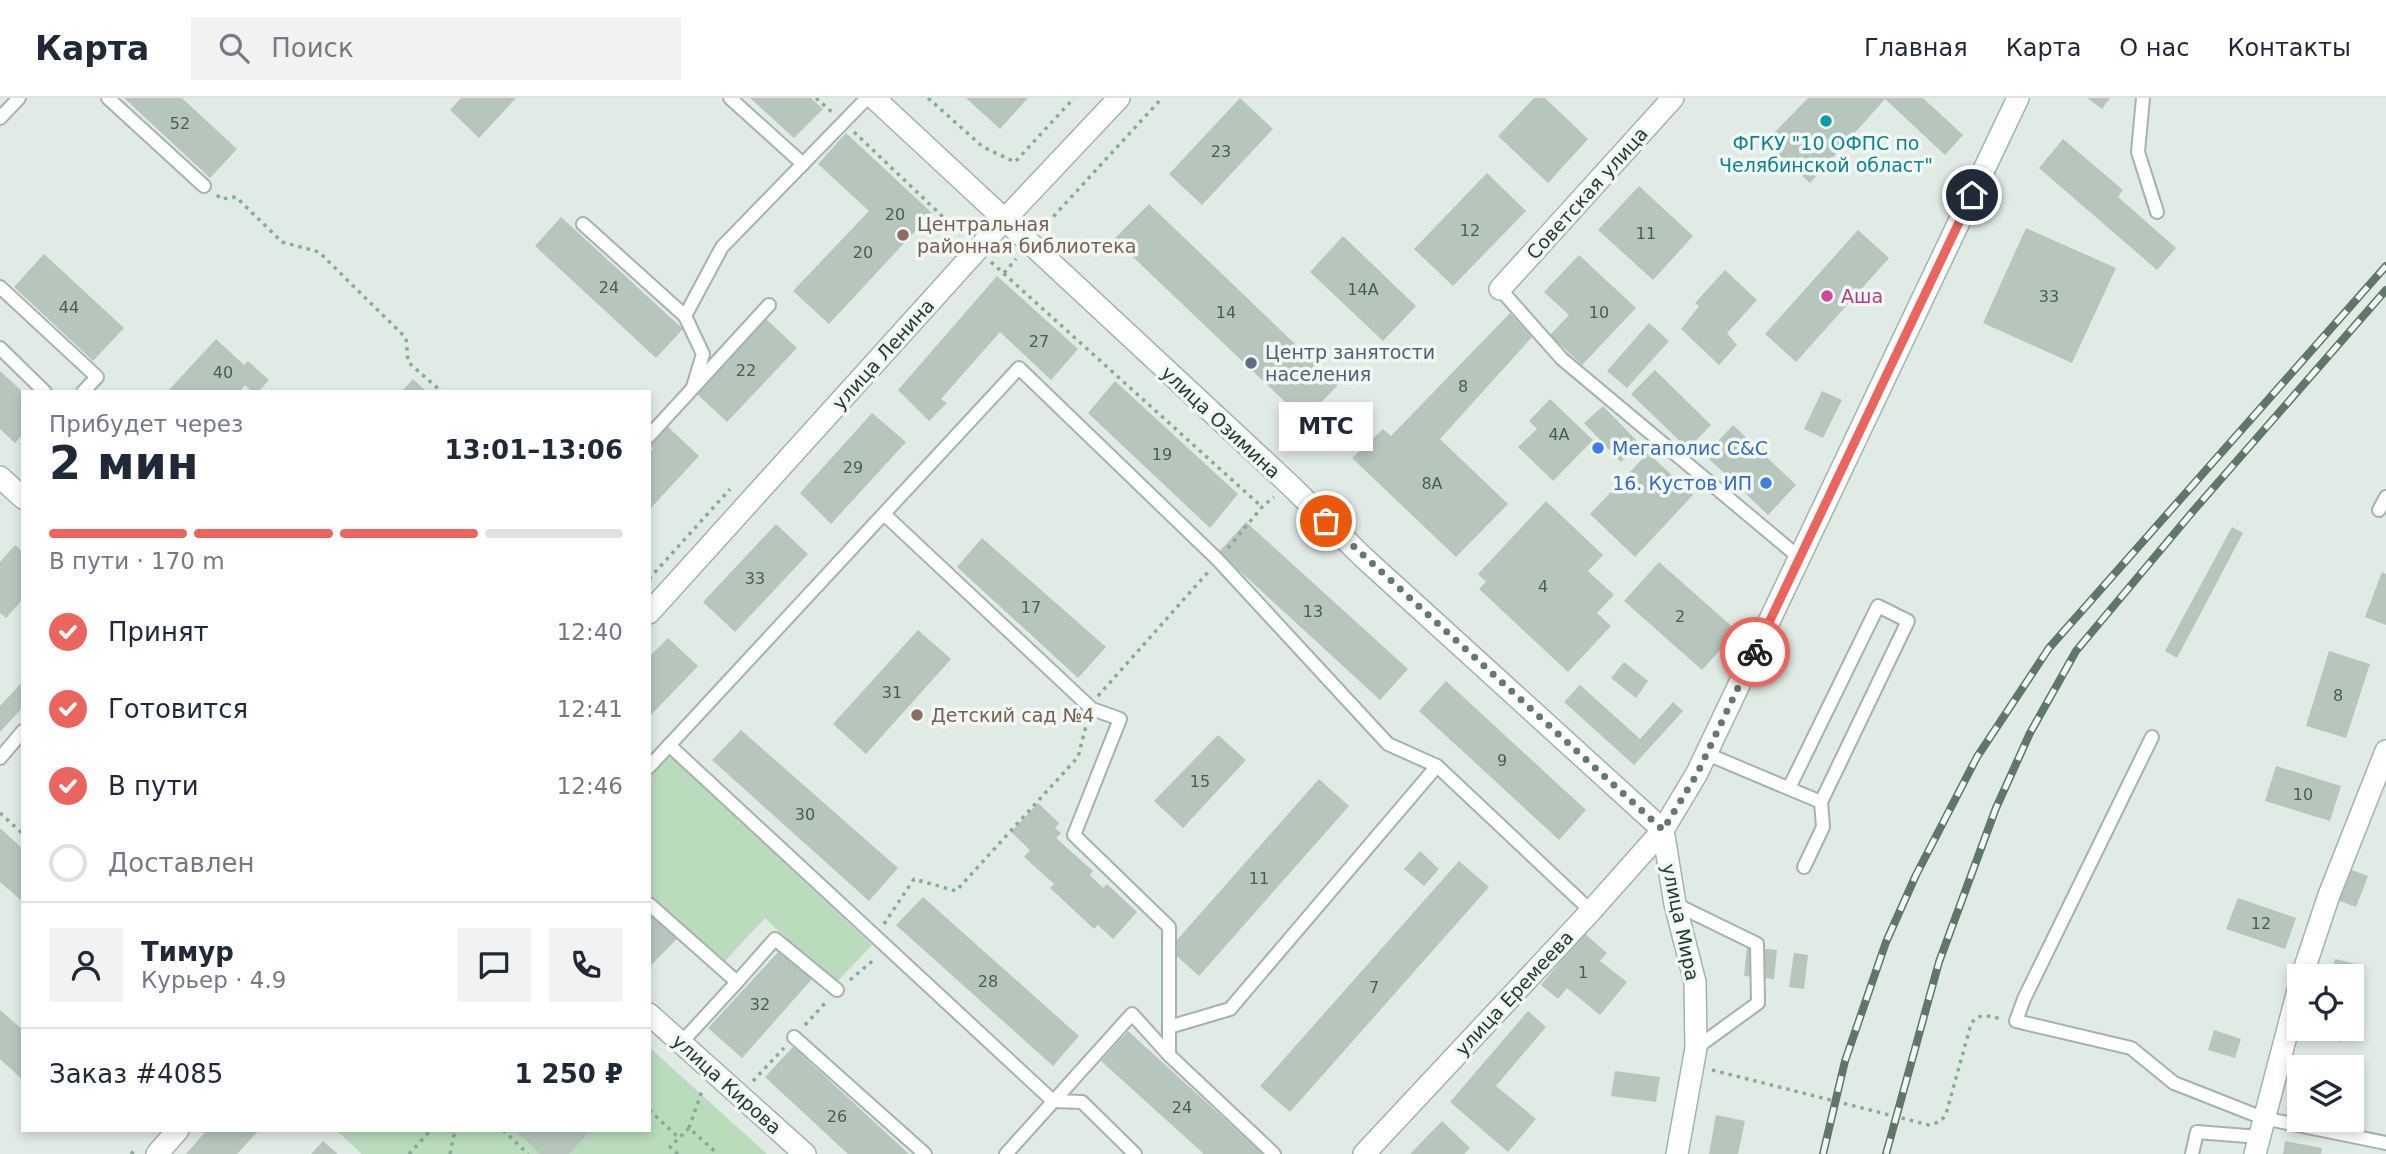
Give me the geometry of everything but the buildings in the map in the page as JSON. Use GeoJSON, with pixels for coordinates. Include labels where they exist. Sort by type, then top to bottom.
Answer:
{"type":"FeatureCollection","features":[{"type":"Feature","properties":{"kind":"street","name":"улица Озимина"},"geometry":{"type":"LineString","coordinates":[[874,98],[1290,485],[1363,557],[1663,830]]}},
{"type":"Feature","properties":{"kind":"street","name":"улица Ленина"},"geometry":{"type":"LineString","coordinates":[[653,603],[1119,98]]}},
{"type":"Feature","properties":{"kind":"street","name":"Советская улица"},"geometry":{"type":"LineString","coordinates":[[1500,289],[1674,98]]}},
{"type":"Feature","properties":{"kind":"street"},"geometry":{"type":"LineString","coordinates":[[1663,830],[1707,754],[2018,98]]}},
{"type":"Feature","properties":{"kind":"street"},"geometry":{"type":"LineString","coordinates":[[0,477],[21,496]]}},
{"type":"Feature","properties":{"kind":"street"},"geometry":{"type":"LineString","coordinates":[[2306,964],[2329,895],[2386,751]]}},
{"type":"Feature","properties":{"kind":"street","name":"улица Мира"},"geometry":{"type":"LineString","coordinates":[[1663,830],[1675,904],[1695,982],[1695,1056],[1677,1154]]}},
{"type":"Feature","properties":{"kind":"street","name":"улица Еремеева"},"geometry":{"type":"LineString","coordinates":[[1364,1154],[1663,830]]}},
{"type":"Feature","properties":{"kind":"street","name":"улица Кирова"},"geometry":{"type":"LineString","coordinates":[[651,1016],[805,1154]]}},
{"type":"Feature","properties":{"kind":"street"},"geometry":{"type":"LineString","coordinates":[[2259,1136],[2287,1032]]}},
{"type":"Feature","properties":{"kind":"street"},"geometry":{"type":"LineString","coordinates":[[157,1154],[176,1132]]}},
{"type":"Feature","properties":{"kind":"lane"},"geometry":{"type":"LineString","coordinates":[[0,118],[19,98]]}},
{"type":"Feature","properties":{"kind":"lane"},"geometry":{"type":"LineString","coordinates":[[108,98],[204,186]]}},
{"type":"Feature","properties":{"kind":"lane"},"geometry":{"type":"LineString","coordinates":[[730,98],[803,164]]}},
{"type":"Feature","properties":{"kind":"lane"},"geometry":{"type":"LineString","coordinates":[[685,316],[722,247],[867,98]]}},
{"type":"Feature","properties":{"kind":"lane"},"geometry":{"type":"LineString","coordinates":[[2143,98],[2138,152],[2157,212]]}},
{"type":"Feature","properties":{"kind":"lane"},"geometry":{"type":"LineString","coordinates":[[583,224],[685,316],[703,354],[692,387]]}},
{"type":"Feature","properties":{"kind":"lane"},"geometry":{"type":"LineString","coordinates":[[0,287],[97,377],[85,390]]}},
{"type":"Feature","properties":{"kind":"lane"},"geometry":{"type":"LineString","coordinates":[[1500,289],[1562,359],[1801,559]]}},
{"type":"Feature","properties":{"kind":"lane"},"geometry":{"type":"LineString","coordinates":[[651,434],[769,305]]}},
{"type":"Feature","properties":{"kind":"lane"},"geometry":{"type":"LineString","coordinates":[[0,348],[43,390]]}},
{"type":"Feature","properties":{"kind":"lane"},"geometry":{"type":"LineString","coordinates":[[651,764],[1019,368],[1218,560],[1388,744],[1437,766],[1591,911]]}},
{"type":"Feature","properties":{"kind":"lane"},"geometry":{"type":"LineString","coordinates":[[2379,510],[2386,497]]}},
{"type":"Feature","properties":{"kind":"lane"},"geometry":{"type":"LineString","coordinates":[[884,514],[1092,709],[1120,719],[1074,835],[1169,927],[1169,1055]]}},
{"type":"Feature","properties":{"kind":"lane"},"geometry":{"type":"LineString","coordinates":[[1789,788],[1878,606],[1908,621],[1821,802],[1823,827],[1804,867]]}},
{"type":"Feature","properties":{"kind":"lane"},"geometry":{"type":"LineString","coordinates":[[0,758],[21,733]]}},
{"type":"Feature","properties":{"kind":"lane"},"geometry":{"type":"LineString","coordinates":[[2152,737],[2024,999],[2016,1021],[2131,1048],[2174,1083],[2259,1136]]}},
{"type":"Feature","properties":{"kind":"lane"},"geometry":{"type":"LineString","coordinates":[[669,745],[1053,1101],[1082,1102],[1135,1154]]}},
{"type":"Feature","properties":{"kind":"lane"},"geometry":{"type":"LineString","coordinates":[[1707,754],[1821,802]]}},
{"type":"Feature","properties":{"kind":"lane"},"geometry":{"type":"LineString","coordinates":[[1169,1027],[1230,1009],[1437,766]]}},
{"type":"Feature","properties":{"kind":"lane"},"geometry":{"type":"LineString","coordinates":[[1675,904],[1757,944],[1758,1003],[1695,1056]]}},
{"type":"Feature","properties":{"kind":"lane"},"geometry":{"type":"LineString","coordinates":[[651,906],[737,982]]}},
{"type":"Feature","properties":{"kind":"lane"},"geometry":{"type":"LineString","coordinates":[[681,1043],[775,939],[837,990]]}},
{"type":"Feature","properties":{"kind":"lane"},"geometry":{"type":"LineString","coordinates":[[1006,1154],[1132,1014],[1169,1055],[1275,1154]]}},
{"type":"Feature","properties":{"kind":"lane"},"geometry":{"type":"LineString","coordinates":[[794,1037],[925,1154]]}},
{"type":"Feature","properties":{"kind":"lane"},"geometry":{"type":"LineString","coordinates":[[2192,1154],[2197,1132],[2386,1143]]}},
{"type":"Feature","properties":{"kind":"path"},"geometry":{"type":"LineString","coordinates":[[816,98],[977,250],[1262,507]]}},
{"type":"Feature","properties":{"kind":"path"},"geometry":{"type":"LineString","coordinates":[[928,98],[983,147],[1015,162],[1074,98]]}},
{"type":"Feature","properties":{"kind":"path"},"geometry":{"type":"LineString","coordinates":[[1004,274],[1162,98]]}},
{"type":"Feature","properties":{"kind":"path"},"geometry":{"type":"LineString","coordinates":[[204,186],[221,199],[236,197],[282,242],[319,252],[407,338],[408,362],[440,390]]}},
{"type":"Feature","properties":{"kind":"path"},"geometry":{"type":"LineString","coordinates":[[740,1096],[837,990],[875,961],[884,922],[914,879],[956,891],[1078,757],[1098,695],[1262,507],[1290,485]]}},
{"type":"Feature","properties":{"kind":"path"},"geometry":{"type":"LineString","coordinates":[[0,813],[21,832]]}},
{"type":"Feature","properties":{"kind":"path"},"geometry":{"type":"LineString","coordinates":[[1695,1056],[1929,1125],[1942,1120],[1946,1114],[1975,1018],[1982,1015],[2016,1021]]}},
{"type":"Feature","properties":{"kind":"path"},"geometry":{"type":"LineString","coordinates":[[678,1154],[670,1147],[689,1128],[702,1091]]}},
{"type":"Feature","properties":{"kind":"path"},"geometry":{"type":"LineString","coordinates":[[651,1112],[679,1138]]}},
{"type":"Feature","properties":{"kind":"path"},"geometry":{"type":"LineString","coordinates":[[689,1128],[718,1154]]}},
{"type":"Feature","properties":{"kind":"path"},"geometry":{"type":"LineString","coordinates":[[409,1154],[429,1132]]}},
{"type":"Feature","properties":{"kind":"path"},"geometry":{"type":"LineString","coordinates":[[450,1154],[455,1132]]}},
{"type":"Feature","properties":{"kind":"path"},"geometry":{"type":"LineString","coordinates":[[505,1132],[528,1154]]}},
{"type":"Feature","properties":{"kind":"green space"},"geometry":{"type":"Polygon","coordinates":[[[666,752],[872,945],[835,984],[765,918],[724,962],[651,897],[651,768],[666,752]]]}},
{"type":"Feature","properties":{"kind":"green space"},"geometry":{"type":"Polygon","coordinates":[[[651,1049],[767,1154],[362,1154],[338,1132],[651,1132],[651,1049]]]}},
{"type":"Feature","properties":{"kind":"railway"},"geometry":{"type":"LineString","coordinates":[[1823,1154],[1845,1061],[1886,942],[1916,875],[1977,757],[2049,648],[2386,266]]}},
{"type":"Feature","properties":{"kind":"railway"},"geometry":{"type":"LineString","coordinates":[[1886,1154],[1939,962],[1996,808],[2030,733],[2076,651],[2194,510],[2386,290]]}},
{"type":"Feature","properties":{"kind":"way so far"},"geometry":{"type":"LineString","coordinates":[[1326,521],[1663,830],[1697,774],[1755,652]]}},
{"type":"Feature","properties":{"kind":"place","name":"ФГКУ \"10 ОФПС по Челябинской област\""},"geometry":{"type":"Point","coordinates":[1826,121]}},
{"type":"Feature","properties":{"kind":"place","name":"Центральная районная библиотека"},"geometry":{"type":"Point","coordinates":[903,235]}},
{"type":"Feature","properties":{"kind":"place","name":"Аша"},"geometry":{"type":"Point","coordinates":[1827,296]}},
{"type":"Feature","properties":{"kind":"place","name":"Центр занятости населения"},"geometry":{"type":"Point","coordinates":[1251,363]}},
{"type":"Feature","properties":{"kind":"place","name":"Мегаполис C&C"},"geometry":{"type":"Point","coordinates":[1598,448]}},
{"type":"Feature","properties":{"kind":"place","name":"16. Кустов ИП"},"geometry":{"type":"Point","coordinates":[1766,483]}},
{"type":"Feature","properties":{"kind":"place","name":"МТС"},"geometry":{"type":"Point","coordinates":[1326,521]}},
{"type":"Feature","properties":{"kind":"place","name":"Детский сад №4"},"geometry":{"type":"Point","coordinates":[917,715]}},
{"type":"Feature","properties":{"kind":"route"},"geometry":{"type":"LineString","coordinates":[[1755,652],[1972,195]]}}]}
